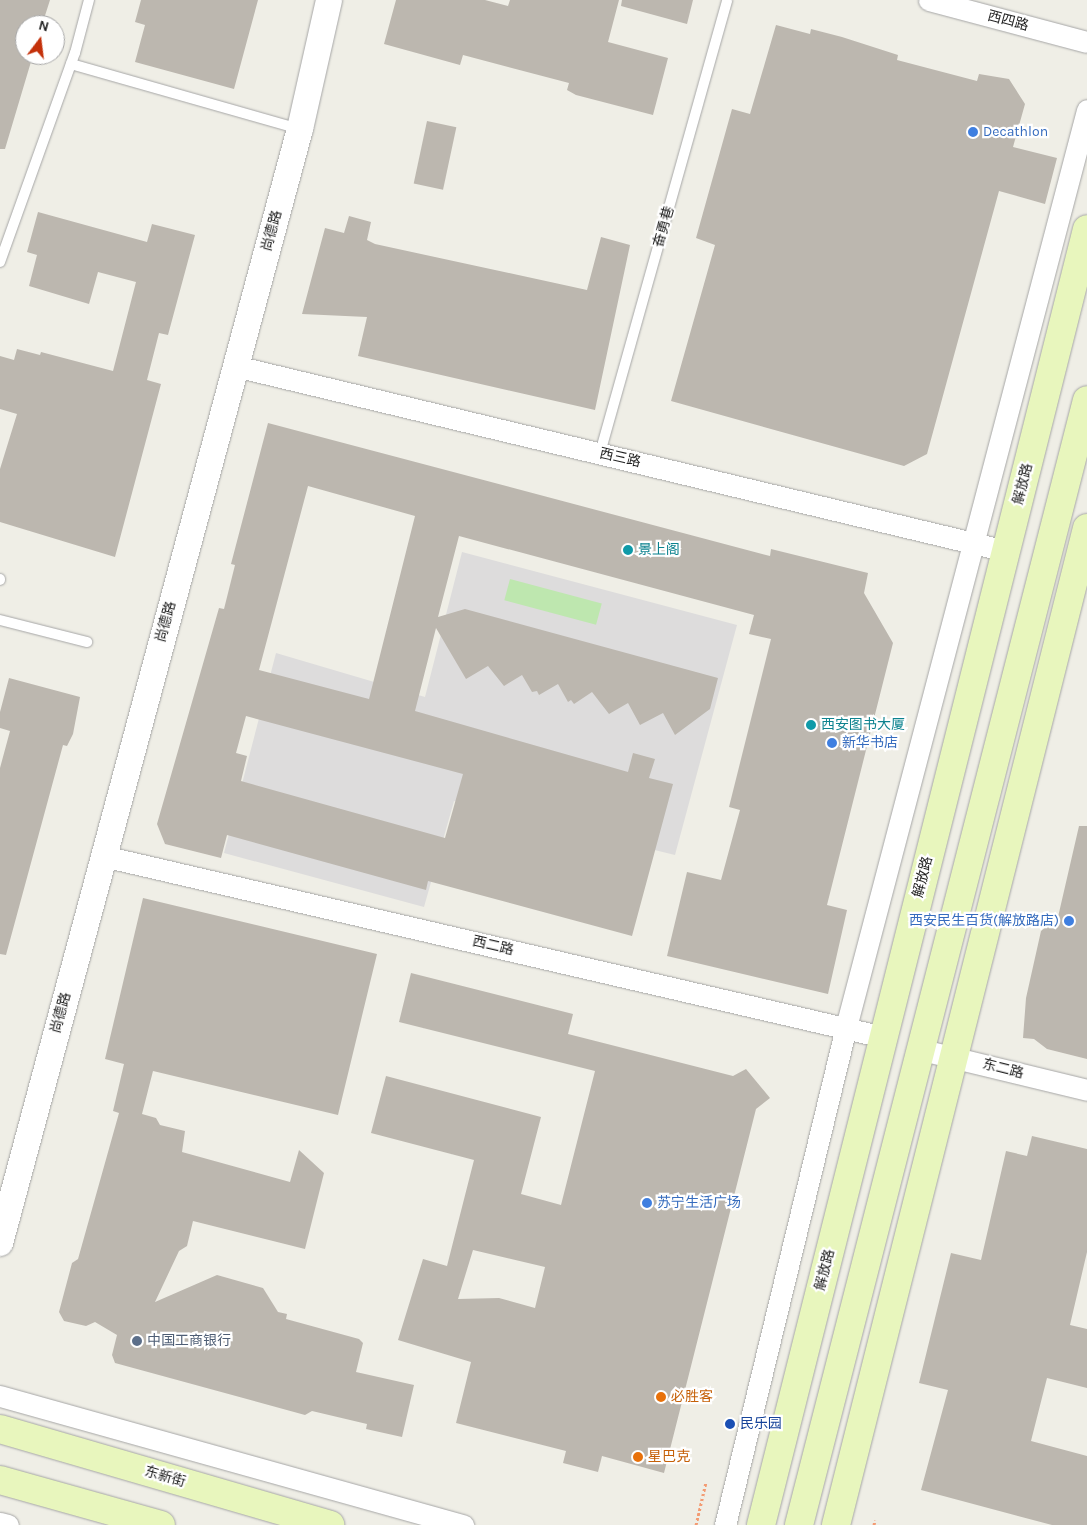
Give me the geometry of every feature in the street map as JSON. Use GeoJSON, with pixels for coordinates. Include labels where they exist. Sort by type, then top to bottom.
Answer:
{"type":"FeatureCollection","features":[{"type":"Feature","properties":{"kind":"main road","name":"解放路"},"geometry":{"type":"LineString","coordinates":[[761,1525],[1087,229]]}},
{"type":"Feature","properties":{"kind":"main road"},"geometry":{"type":"LineString","coordinates":[[799,1525],[918,1049],[1051,552],[1087,400]]}},
{"type":"Feature","properties":{"kind":"main road"},"geometry":{"type":"LineString","coordinates":[[836,1525],[953,1057],[1083,559],[1087,528]]}},
{"type":"Feature","properties":{"kind":"main road","name":"东新街"},"geometry":{"type":"LineString","coordinates":[[0,1429],[330,1525]]}},
{"type":"Feature","properties":{"kind":"main road"},"geometry":{"type":"LineString","coordinates":[[0,1480],[161,1525]]}},
{"type":"Feature","properties":{"kind":"street","name":"尚德路"},"geometry":{"type":"LineString","coordinates":[[0,1242],[300,129],[329,0]]}},
{"type":"Feature","properties":{"kind":"street","name":"西四路"},"geometry":{"type":"LineString","coordinates":[[929,0],[1087,42]]}},
{"type":"Feature","properties":{"kind":"street"},"geometry":{"type":"LineString","coordinates":[[725,1525],[846,1027],[976,544],[1087,110]]}},
{"type":"Feature","properties":{"kind":"street","name":"西三路"},"geometry":{"type":"LineString","coordinates":[[235,366],[1006,551]]}},
{"type":"Feature","properties":{"kind":"street"},"geometry":{"type":"LineString","coordinates":[[1051,552],[1083,559]]}},
{"type":"Feature","properties":{"kind":"street","name":"西二路"},"geometry":{"type":"LineString","coordinates":[[103,856],[883,1037]]}},
{"type":"Feature","properties":{"kind":"street","name":"东二路"},"geometry":{"type":"LineString","coordinates":[[918,1049],[1087,1090]]}},
{"type":"Feature","properties":{"kind":"street"},"geometry":{"type":"LineString","coordinates":[[0,1396],[463,1525]]}},
{"type":"Feature","properties":{"kind":"street"},"geometry":{"type":"LineString","coordinates":[[0,1523],[8,1525]]}},
{"type":"Feature","properties":{"kind":"lane"},"geometry":{"type":"LineString","coordinates":[[0,262],[71,64],[88,0]]}},
{"type":"Feature","properties":{"kind":"lane","name":"奋勇巷"},"geometry":{"type":"LineString","coordinates":[[600,453],[727,0]]}},
{"type":"Feature","properties":{"kind":"lane"},"geometry":{"type":"LineString","coordinates":[[71,64],[300,129]]}},
{"type":"Feature","properties":{"kind":"lane"},"geometry":{"type":"LineString","coordinates":[[0,620],[87,642]]}},
{"type":"Feature","properties":{"kind":"path"},"geometry":{"type":"LineString","coordinates":[[696,1525],[706,1482]]}},
{"type":"Feature","properties":{"kind":"path"},"geometry":{"type":"LineString","coordinates":[[874,1525],[875,1520]]}},
{"type":"Feature","properties":{"kind":"shaded area"},"geometry":{"type":"Polygon","coordinates":[[[462,552],[737,625],[675,855],[454,801],[424,907],[224,853],[276,653],[425,697],[462,552]]]}},
{"type":"Feature","properties":{"kind":"green space"},"geometry":{"type":"Polygon","coordinates":[[[510,579],[602,604],[596,625],[504,600],[510,579]]]}},
{"type":"Feature","properties":{"kind":"building"},"geometry":{"type":"Polygon","coordinates":[[[0,0],[50,0],[45,15],[15,15],[15,65],[30,65],[5,149],[0,149],[0,0]]]}},
{"type":"Feature","properties":{"kind":"building"},"geometry":{"type":"Polygon","coordinates":[[[141,0],[258,0],[234,89],[135,62],[145,25],[135,22],[141,0]]]}},
{"type":"Feature","properties":{"kind":"building"},"geometry":{"type":"Polygon","coordinates":[[[396,0],[485,0],[508,6],[510,0],[619,0],[608,42],[668,58],[653,115],[576,95],[567,90],[569,83],[463,55],[460,65],[384,44],[396,0]]]}},
{"type":"Feature","properties":{"kind":"building"},"geometry":{"type":"Polygon","coordinates":[[[622,0],[693,0],[687,24],[621,6],[622,0]]]}},
{"type":"Feature","properties":{"kind":"building"},"geometry":{"type":"Polygon","coordinates":[[[776,25],[810,34],[811,29],[842,37],[898,55],[897,60],[977,81],[979,74],[1009,79],[1025,104],[1013,147],[1057,158],[1045,204],[999,191],[927,454],[904,466],[671,401],[715,245],[696,238],[713,177],[732,109],[750,114],[776,25]]]}},
{"type":"Feature","properties":{"kind":"building"},"geometry":{"type":"Polygon","coordinates":[[[427,121],[456,127],[443,190],[414,184],[427,121]]]}},
{"type":"Feature","properties":{"kind":"building"},"geometry":{"type":"Polygon","coordinates":[[[38,212],[147,242],[152,224],[195,235],[168,335],[159,333],[147,380],[161,384],[115,557],[0,522],[0,469],[17,414],[0,409],[0,356],[14,360],[17,349],[40,355],[41,352],[113,371],[136,282],[98,272],[89,304],[29,286],[37,255],[27,252],[38,212]]]}},
{"type":"Feature","properties":{"kind":"building"},"geometry":{"type":"Polygon","coordinates":[[[349,216],[371,222],[367,240],[375,244],[587,290],[601,237],[630,245],[595,410],[358,356],[367,317],[302,314],[325,228],[344,233],[349,216]]]}},
{"type":"Feature","properties":{"kind":"building"},"geometry":{"type":"Polygon","coordinates":[[[268,423],[770,556],[771,549],[868,573],[864,593],[893,643],[827,905],[847,910],[828,994],[667,956],[687,872],[721,880],[740,810],[729,807],[771,639],[749,634],[754,615],[459,536],[438,617],[465,609],[718,678],[710,709],[675,735],[663,713],[640,725],[628,703],[609,714],[592,692],[574,704],[571,700],[568,702],[558,684],[539,695],[537,691],[532,692],[522,675],[504,686],[488,666],[466,679],[436,628],[415,711],[628,772],[633,753],[655,759],[649,778],[673,784],[632,936],[428,881],[426,890],[227,835],[221,858],[165,844],[157,824],[219,608],[224,609],[235,565],[231,564],[268,423]],[[308,486],[259,670],[369,699],[415,516],[308,486]],[[246,716],[236,753],[247,756],[241,781],[445,838],[463,774],[246,716]]]}},
{"type":"Feature","properties":{"kind":"building"},"geometry":{"type":"Polygon","coordinates":[[[9,678],[80,697],[73,734],[67,746],[63,745],[6,955],[0,954],[0,768],[10,731],[0,728],[0,712],[9,678]]]}},
{"type":"Feature","properties":{"kind":"building","name":"西安民生百货(解放路店)"},"geometry":{"type":"Polygon","coordinates":[[[1079,826],[1087,826],[1087,1059],[1047,1049],[1034,1039],[1023,1038],[1026,998],[1041,931],[1058,917],[1079,826]]]}},
{"type":"Feature","properties":{"kind":"building"},"geometry":{"type":"Polygon","coordinates":[[[143,898],[377,954],[338,1115],[153,1071],[142,1114],[156,1118],[160,1125],[185,1131],[182,1152],[290,1182],[299,1150],[324,1173],[305,1249],[193,1221],[187,1246],[179,1251],[155,1302],[217,1275],[263,1288],[278,1312],[287,1314],[286,1319],[359,1339],[363,1343],[356,1372],[414,1385],[402,1437],[366,1429],[367,1424],[312,1411],[305,1415],[115,1363],[112,1355],[117,1335],[95,1322],[86,1326],[64,1321],[59,1312],[72,1263],[78,1259],[119,1113],[113,1111],[124,1064],[105,1059],[143,898]]]}},
{"type":"Feature","properties":{"kind":"building","name":"苏宁生活广场"},"geometry":{"type":"Polygon","coordinates":[[[411,973],[573,1014],[568,1034],[733,1076],[746,1069],[770,1098],[756,1109],[664,1473],[602,1456],[598,1472],[563,1463],[566,1451],[456,1423],[471,1362],[398,1340],[423,1259],[447,1266],[474,1160],[371,1133],[386,1076],[541,1117],[521,1194],[561,1205],[595,1071],[399,1022],[411,973]],[[473,1250],[458,1299],[499,1298],[535,1308],[545,1267],[473,1250]]]}},
{"type":"Feature","properties":{"kind":"building"},"geometry":{"type":"Polygon","coordinates":[[[1032,1136],[1087,1149],[1087,1252],[1070,1325],[1087,1329],[1087,1388],[1047,1378],[1031,1441],[1087,1456],[1087,1525],[1052,1525],[921,1490],[948,1390],[919,1383],[951,1253],[981,1260],[1006,1151],[1027,1156],[1032,1136]]]}},
{"type":"Feature","properties":{"kind":"place","name":"Decathlon"},"geometry":{"type":"Point","coordinates":[973,132]}},
{"type":"Feature","properties":{"kind":"place","name":"景上阁"},"geometry":{"type":"Point","coordinates":[628,550]}},
{"type":"Feature","properties":{"kind":"place","name":"西安图书大厦"},"geometry":{"type":"Point","coordinates":[811,725]}},
{"type":"Feature","properties":{"kind":"place","name":"新华书店"},"geometry":{"type":"Point","coordinates":[832,743]}},
{"type":"Feature","properties":{"kind":"place","name":"西安民生百货(解放路店)"},"geometry":{"type":"Point","coordinates":[1069,921]}},
{"type":"Feature","properties":{"kind":"place","name":"苏宁生活广场"},"geometry":{"type":"Point","coordinates":[647,1203]}},
{"type":"Feature","properties":{"kind":"place","name":"中国工商银行"},"geometry":{"type":"Point","coordinates":[137,1341]}},
{"type":"Feature","properties":{"kind":"place","name":"必胜客"},"geometry":{"type":"Point","coordinates":[661,1397]}},
{"type":"Feature","properties":{"kind":"place","name":"民乐园"},"geometry":{"type":"Point","coordinates":[730,1424]}},
{"type":"Feature","properties":{"kind":"place","name":"星巴克"},"geometry":{"type":"Point","coordinates":[638,1457]}}]}
